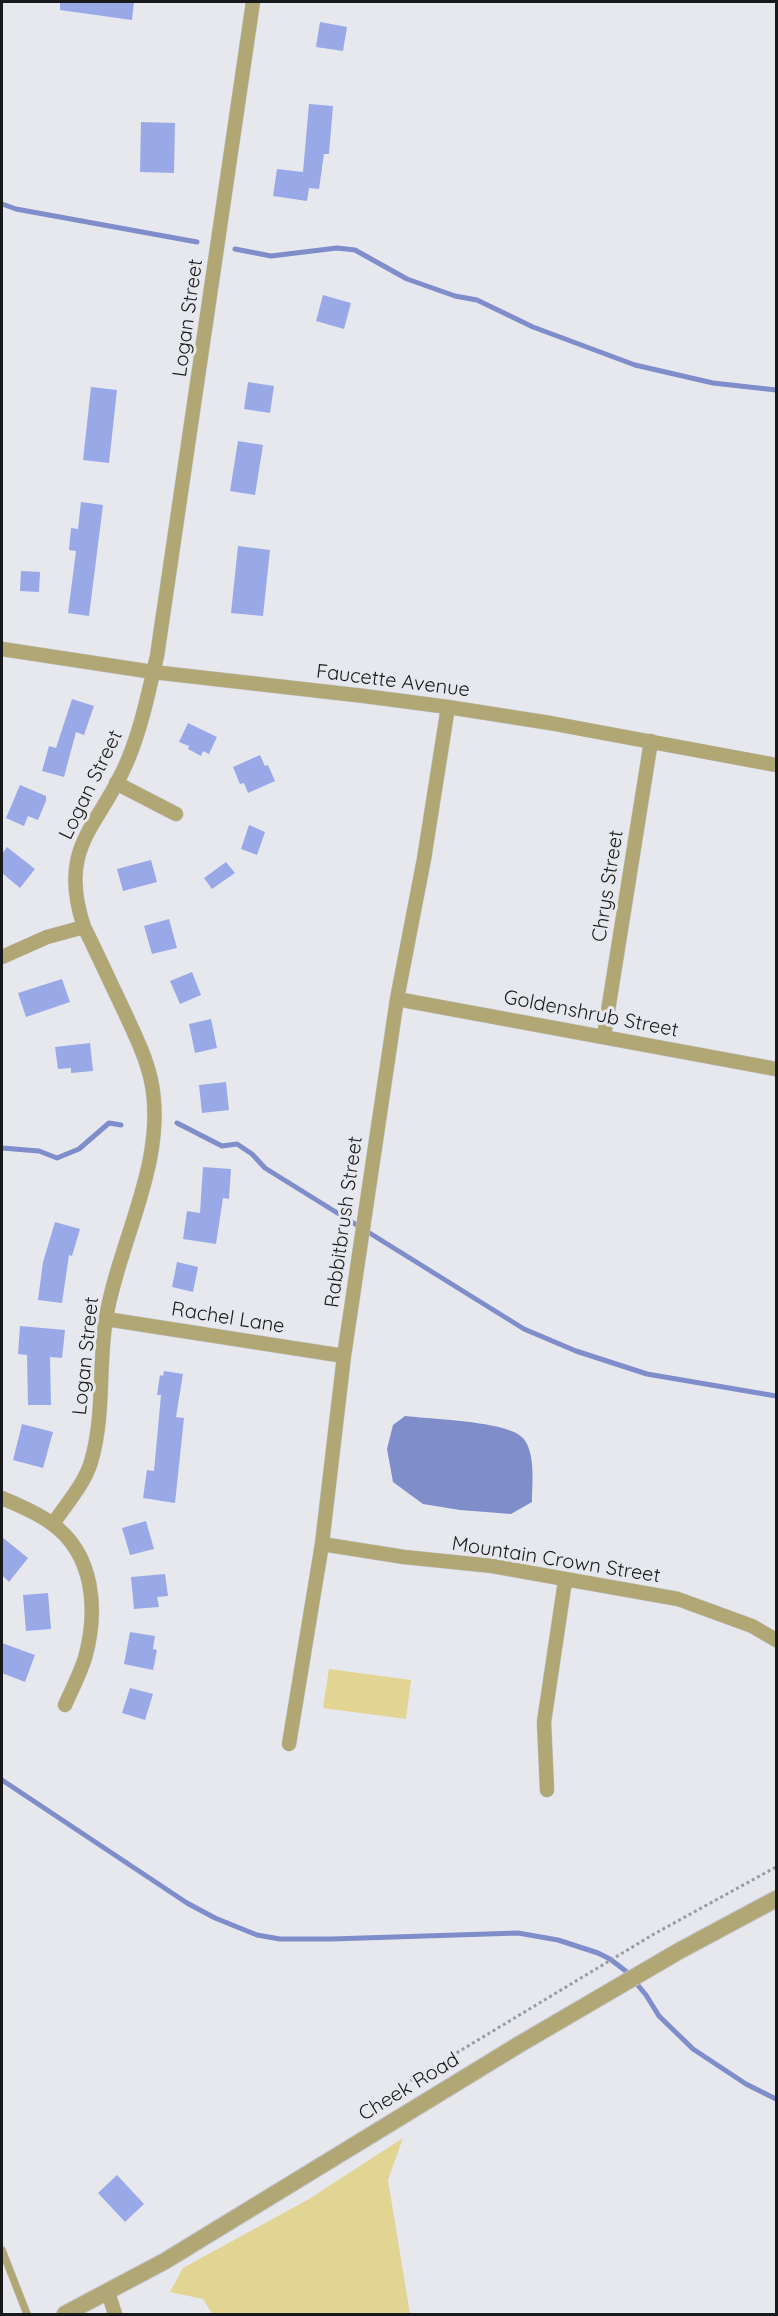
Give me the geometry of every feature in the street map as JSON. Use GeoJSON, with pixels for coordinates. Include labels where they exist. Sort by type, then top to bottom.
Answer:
{"type":"FeatureCollection","features":[{"type":"Feature","properties":{"kind":"street","name":"Logan Street"},"geometry":{"type":"LineString","coordinates":[[53,1524],[83,1480],[92,1458],[101,1417],[106,1319],[118,1263],[149,1171],[154,1111],[151,1081],[142,1051],[84,927],[77,906],[75,887],[79,852],[87,830],[128,759],[140,725],[153,672],[172,564],[253,2]]}},
{"type":"Feature","properties":{"kind":"street","name":"Faucette Avenue"},"geometry":{"type":"LineString","coordinates":[[2,649],[153,672],[448,707],[777,765]]}},
{"type":"Feature","properties":{"kind":"street","name":"Rabbitbrush Street"},"geometry":{"type":"LineString","coordinates":[[289,1744],[322,1544],[344,1356],[398,999],[424,858],[448,707]]}},
{"type":"Feature","properties":{"kind":"street","name":"Chrys Street"},"geometry":{"type":"LineString","coordinates":[[604,1036],[651,741]]}},
{"type":"Feature","properties":{"kind":"street"},"geometry":{"type":"LineString","coordinates":[[116,783],[176,814]]}},
{"type":"Feature","properties":{"kind":"street"},"geometry":{"type":"LineString","coordinates":[[2,957],[47,937],[84,927]]}},
{"type":"Feature","properties":{"kind":"street","name":"Goldenshrub Street"},"geometry":{"type":"LineString","coordinates":[[398,999],[777,1069]]}},
{"type":"Feature","properties":{"kind":"street","name":"Rachel Lane"},"geometry":{"type":"LineString","coordinates":[[106,1319],[344,1356]]}},
{"type":"Feature","properties":{"kind":"street"},"geometry":{"type":"LineString","coordinates":[[2,1498],[53,1524],[71,1543],[82,1560],[92,1588],[93,1609],[90,1638],[84,1660],[65,1705]]}},
{"type":"Feature","properties":{"kind":"street","name":"Mountain Crown Street"},"geometry":{"type":"LineString","coordinates":[[322,1544],[404,1557],[492,1566],[565,1581],[678,1599],[752,1626],[777,1640]]}},
{"type":"Feature","properties":{"kind":"street"},"geometry":{"type":"LineString","coordinates":[[547,1790],[544,1722],[565,1581]]}},
{"type":"Feature","properties":{"kind":"street","name":"Cheek Road"},"geometry":{"type":"LineString","coordinates":[[65,2314],[165,2261],[520,2044],[680,1951],[777,1899]]}},
{"type":"Feature","properties":{"kind":"street"},"geometry":{"type":"LineString","coordinates":[[108,2292],[115,2314]]}},
{"type":"Feature","properties":{"kind":"lane"},"geometry":{"type":"LineString","coordinates":[[2,2250],[27,2314]]}},
{"type":"Feature","properties":{"kind":"path"},"geometry":{"type":"LineString","coordinates":[[395,2090],[654,1934],[777,1867]]}},
{"type":"Feature","properties":{"kind":"shaded area"},"geometry":{"type":"Polygon","coordinates":[[[329,1669],[411,1680],[406,1719],[323,1708],[329,1669]]]}},
{"type":"Feature","properties":{"kind":"shaded area"},"geometry":{"type":"Polygon","coordinates":[[[403,2138],[388,2180],[410,2314],[212,2314],[203,2299],[170,2292],[183,2268],[309,2199],[403,2138]]]}},
{"type":"Feature","properties":{"kind":"water"},"geometry":{"type":"Polygon","coordinates":[[[405,1416],[485,1424],[515,1432],[527,1444],[532,1460],[532,1502],[511,1514],[423,1504],[393,1482],[387,1449],[393,1425],[405,1416]]]}},
{"type":"Feature","properties":{"kind":"building"},"geometry":{"type":"Polygon","coordinates":[[[60,2],[134,2],[132,20],[60,10],[60,2]]]}},
{"type":"Feature","properties":{"kind":"building"},"geometry":{"type":"Polygon","coordinates":[[[320,22],[347,27],[343,51],[316,47],[320,22]]]}},
{"type":"Feature","properties":{"kind":"building"},"geometry":{"type":"Polygon","coordinates":[[[309,104],[333,106],[329,154],[324,154],[319,189],[309,188],[307,201],[273,196],[277,169],[303,172],[309,104]]]}},
{"type":"Feature","properties":{"kind":"building"},"geometry":{"type":"Polygon","coordinates":[[[141,122],[175,123],[174,173],[140,172],[141,122]]]}},
{"type":"Feature","properties":{"kind":"building"},"geometry":{"type":"Polygon","coordinates":[[[323,295],[351,303],[344,329],[316,321],[323,295]]]}},
{"type":"Feature","properties":{"kind":"building"},"geometry":{"type":"Polygon","coordinates":[[[248,382],[274,386],[270,413],[244,409],[248,382]]]}},
{"type":"Feature","properties":{"kind":"building"},"geometry":{"type":"Polygon","coordinates":[[[91,387],[117,390],[109,463],[83,460],[91,387]]]}},
{"type":"Feature","properties":{"kind":"building"},"geometry":{"type":"Polygon","coordinates":[[[238,441],[263,445],[255,495],[230,491],[238,441]]]}},
{"type":"Feature","properties":{"kind":"building"},"geometry":{"type":"Polygon","coordinates":[[[81,502],[103,505],[89,616],[68,613],[76,551],[69,550],[71,528],[78,529],[81,502]]]}},
{"type":"Feature","properties":{"kind":"building"},"geometry":{"type":"Polygon","coordinates":[[[238,546],[270,550],[263,616],[231,613],[238,546]]]}},
{"type":"Feature","properties":{"kind":"building"},"geometry":{"type":"Polygon","coordinates":[[[21,571],[40,572],[39,592],[20,591],[21,571]]]}},
{"type":"Feature","properties":{"kind":"building"},"geometry":{"type":"Polygon","coordinates":[[[72,699],[94,706],[84,735],[76,732],[64,777],[42,771],[49,746],[56,748],[72,699]]]}},
{"type":"Feature","properties":{"kind":"building"},"geometry":{"type":"Polygon","coordinates":[[[188,723],[217,737],[209,754],[203,751],[201,756],[188,749],[189,746],[179,742],[188,723]]]}},
{"type":"Feature","properties":{"kind":"building"},"geometry":{"type":"Polygon","coordinates":[[[260,755],[265,766],[268,765],[275,781],[248,793],[244,783],[240,784],[233,767],[260,755]]]}},
{"type":"Feature","properties":{"kind":"building"},"geometry":{"type":"Polygon","coordinates":[[[20,785],[46,796],[38,820],[28,816],[24,826],[6,818],[20,785]]]}},
{"type":"Feature","properties":{"kind":"building"},"geometry":{"type":"Polygon","coordinates":[[[249,825],[265,832],[257,855],[241,849],[249,825]]]}},
{"type":"Feature","properties":{"kind":"building"},"geometry":{"type":"Polygon","coordinates":[[[7,847],[35,869],[20,888],[2,873],[2,854],[7,847]]]}},
{"type":"Feature","properties":{"kind":"building"},"geometry":{"type":"Polygon","coordinates":[[[151,860],[157,882],[123,891],[117,869],[151,860]]]}},
{"type":"Feature","properties":{"kind":"building"},"geometry":{"type":"Polygon","coordinates":[[[226,862],[235,873],[212,889],[204,878],[226,862]]]}},
{"type":"Feature","properties":{"kind":"building"},"geometry":{"type":"Polygon","coordinates":[[[169,919],[177,948],[152,954],[144,926],[169,919]]]}},
{"type":"Feature","properties":{"kind":"building"},"geometry":{"type":"Polygon","coordinates":[[[192,972],[201,995],[180,1004],[170,981],[192,972]]]}},
{"type":"Feature","properties":{"kind":"building"},"geometry":{"type":"Polygon","coordinates":[[[62,979],[70,1002],[26,1017],[18,993],[62,979]]]}},
{"type":"Feature","properties":{"kind":"building"},"geometry":{"type":"Polygon","coordinates":[[[211,1019],[217,1048],[195,1053],[189,1024],[211,1019]]]}},
{"type":"Feature","properties":{"kind":"building"},"geometry":{"type":"Polygon","coordinates":[[[90,1043],[93,1071],[71,1073],[71,1068],[58,1069],[55,1047],[90,1043]]]}},
{"type":"Feature","properties":{"kind":"building"},"geometry":{"type":"Polygon","coordinates":[[[226,1082],[229,1110],[202,1113],[199,1085],[226,1082]]]}},
{"type":"Feature","properties":{"kind":"building"},"geometry":{"type":"Polygon","coordinates":[[[203,1167],[231,1169],[229,1199],[223,1198],[216,1244],[183,1239],[187,1211],[200,1213],[203,1167]]]}},
{"type":"Feature","properties":{"kind":"building"},"geometry":{"type":"Polygon","coordinates":[[[55,1222],[80,1229],[72,1256],[69,1255],[62,1303],[38,1300],[43,1262],[55,1222]]]}},
{"type":"Feature","properties":{"kind":"building"},"geometry":{"type":"Polygon","coordinates":[[[177,1262],[198,1267],[193,1292],[172,1287],[177,1262]]]}},
{"type":"Feature","properties":{"kind":"building"},"geometry":{"type":"Polygon","coordinates":[[[20,1326],[65,1330],[62,1358],[50,1357],[51,1405],[28,1405],[27,1355],[18,1354],[20,1326]]]}},
{"type":"Feature","properties":{"kind":"building"},"geometry":{"type":"Polygon","coordinates":[[[164,1371],[183,1374],[176,1417],[184,1418],[175,1503],[143,1498],[147,1470],[154,1471],[161,1395],[157,1395],[160,1375],[163,1376],[164,1371]]]}},
{"type":"Feature","properties":{"kind":"building"},"geometry":{"type":"Polygon","coordinates":[[[22,1424],[53,1432],[43,1468],[13,1460],[22,1424]]]}},
{"type":"Feature","properties":{"kind":"building"},"geometry":{"type":"Polygon","coordinates":[[[146,1521],[154,1549],[130,1555],[122,1528],[146,1521]]]}},
{"type":"Feature","properties":{"kind":"building"},"geometry":{"type":"Polygon","coordinates":[[[2,1537],[28,1558],[9,1582],[2,1575],[2,1537]]]}},
{"type":"Feature","properties":{"kind":"building"},"geometry":{"type":"Polygon","coordinates":[[[165,1574],[168,1596],[157,1597],[159,1607],[134,1609],[131,1577],[165,1574]]]}},
{"type":"Feature","properties":{"kind":"building"},"geometry":{"type":"Polygon","coordinates":[[[48,1593],[51,1629],[26,1631],[23,1595],[48,1593]]]}},
{"type":"Feature","properties":{"kind":"building"},"geometry":{"type":"Polygon","coordinates":[[[130,1632],[155,1636],[153,1649],[157,1650],[153,1670],[124,1664],[130,1632]]]}},
{"type":"Feature","properties":{"kind":"building"},"geometry":{"type":"Polygon","coordinates":[[[2,1643],[35,1655],[25,1682],[2,1673],[2,1643]]]}},
{"type":"Feature","properties":{"kind":"building"},"geometry":{"type":"Polygon","coordinates":[[[130,1688],[153,1694],[145,1720],[122,1713],[130,1688]]]}},
{"type":"Feature","properties":{"kind":"building"},"geometry":{"type":"Polygon","coordinates":[[[117,2175],[144,2204],[125,2222],[98,2193],[117,2175]]]}},
{"type":"Feature","properties":{"kind":"waterway"},"geometry":{"type":"LineString","coordinates":[[2,204],[16,209],[197,242]]}},
{"type":"Feature","properties":{"kind":"waterway"},"geometry":{"type":"LineString","coordinates":[[235,249],[271,256],[337,248],[355,250],[407,279],[455,296],[477,300],[533,327],[635,365],[713,383],[776,390]]}},
{"type":"Feature","properties":{"kind":"waterway"},"geometry":{"type":"LineString","coordinates":[[2,1148],[39,1151],[57,1158],[79,1149],[109,1123],[121,1125]]}},
{"type":"Feature","properties":{"kind":"waterway"},"geometry":{"type":"LineString","coordinates":[[177,1123],[222,1146],[237,1144],[252,1154],[265,1168],[524,1329],[576,1351],[647,1374],[776,1396]]}},
{"type":"Feature","properties":{"kind":"waterway"},"geometry":{"type":"LineString","coordinates":[[2,1780],[187,1903],[215,1918],[257,1935],[280,1939],[332,1939],[518,1933],[558,1940],[598,1953],[627,1972],[646,1995],[659,2016],[693,2049],[746,2084],[776,2099]]}}]}
